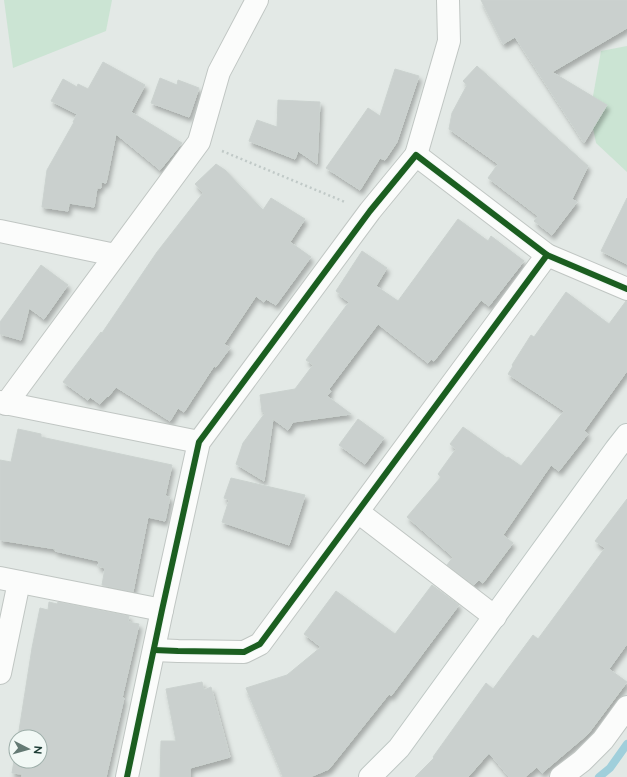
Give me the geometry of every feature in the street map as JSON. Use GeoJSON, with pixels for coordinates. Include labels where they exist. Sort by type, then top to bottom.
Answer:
{"type":"FeatureCollection","features":[{"type":"Feature","properties":{"kind":"street"},"geometry":{"type":"LineString","coordinates":[[199,442],[3,403],[199,142],[219,72],[257,0]]}},
{"type":"Feature","properties":{"kind":"street"},"geometry":{"type":"LineString","coordinates":[[127,777],[199,442],[370,212],[416,155],[449,41],[448,0]]}},
{"type":"Feature","properties":{"kind":"street"},"geometry":{"type":"LineString","coordinates":[[416,155],[547,255],[627,289]]}},
{"type":"Feature","properties":{"kind":"street"},"geometry":{"type":"LineString","coordinates":[[0,231],[115,255]]}},
{"type":"Feature","properties":{"kind":"street"},"geometry":{"type":"LineString","coordinates":[[154,650],[244,652],[260,644],[547,255]]}},
{"type":"Feature","properties":{"kind":"street"},"geometry":{"type":"LineString","coordinates":[[370,777],[399,748],[627,435]]}},
{"type":"Feature","properties":{"kind":"street"},"geometry":{"type":"LineString","coordinates":[[358,512],[494,617]]}},
{"type":"Feature","properties":{"kind":"street"},"geometry":{"type":"LineString","coordinates":[[0,673],[9,580],[162,610]]}},
{"type":"Feature","properties":{"kind":"street"},"geometry":{"type":"LineString","coordinates":[[561,777],[582,761],[603,740],[627,707]]}},
{"type":"Feature","properties":{"kind":"path"},"geometry":{"type":"LineString","coordinates":[[199,142],[370,212]]}},
{"type":"Feature","properties":{"kind":"green space"},"geometry":{"type":"Polygon","coordinates":[[[4,0],[112,0],[106,31],[13,68],[4,0]]]}},
{"type":"Feature","properties":{"kind":"green space"},"geometry":{"type":"Polygon","coordinates":[[[627,46],[627,172],[596,143],[590,113],[601,51],[627,46]]]}},
{"type":"Feature","properties":{"kind":"building"},"geometry":{"type":"Polygon","coordinates":[[[481,0],[627,0],[627,28],[552,72],[607,105],[584,143],[515,37],[503,44],[481,0]]]}},
{"type":"Feature","properties":{"kind":"building"},"geometry":{"type":"Polygon","coordinates":[[[103,62],[145,85],[131,112],[182,143],[160,170],[116,134],[106,183],[101,182],[101,188],[97,188],[94,207],[69,203],[68,211],[42,207],[47,170],[77,114],[51,101],[63,79],[77,87],[78,84],[88,89],[103,62]]]}},
{"type":"Feature","properties":{"kind":"building"},"geometry":{"type":"Polygon","coordinates":[[[477,66],[588,166],[572,199],[577,202],[552,235],[534,221],[538,216],[488,178],[498,164],[449,129],[452,113],[467,85],[463,81],[477,66]]]}},
{"type":"Feature","properties":{"kind":"building"},"geometry":{"type":"Polygon","coordinates":[[[395,69],[419,76],[397,142],[385,160],[380,158],[360,190],[326,168],[368,108],[380,116],[395,69]]]}},
{"type":"Feature","properties":{"kind":"building"},"geometry":{"type":"Polygon","coordinates":[[[160,78],[177,85],[178,80],[199,88],[189,117],[151,103],[160,78]]]}},
{"type":"Feature","properties":{"kind":"building"},"geometry":{"type":"Polygon","coordinates":[[[278,100],[320,102],[317,164],[298,151],[295,159],[249,141],[257,120],[277,127],[278,100]]]}},
{"type":"Feature","properties":{"kind":"building"},"geometry":{"type":"Polygon","coordinates":[[[216,164],[225,170],[263,210],[271,198],[305,219],[290,242],[311,257],[276,305],[266,299],[264,302],[256,296],[224,344],[230,348],[216,367],[214,366],[184,412],[178,408],[170,421],[116,387],[100,404],[90,397],[88,400],[63,382],[101,332],[102,333],[157,252],[203,193],[195,184],[216,164]]]}},
{"type":"Feature","properties":{"kind":"building"},"geometry":{"type":"Polygon","coordinates":[[[627,198],[627,264],[601,251],[627,198]]]}},
{"type":"Feature","properties":{"kind":"building"},"geometry":{"type":"Polygon","coordinates":[[[458,219],[488,241],[491,236],[524,261],[489,306],[481,300],[434,361],[431,359],[428,363],[378,324],[329,389],[331,391],[327,396],[351,414],[293,422],[288,430],[273,419],[264,481],[236,464],[243,443],[265,413],[262,412],[260,395],[295,389],[313,365],[306,360],[349,302],[336,291],[362,251],[387,268],[376,286],[398,301],[458,219]]]}},
{"type":"Feature","properties":{"kind":"building"},"geometry":{"type":"Polygon","coordinates":[[[41,265],[68,285],[44,319],[29,308],[21,340],[0,334],[0,322],[41,265]]]}},
{"type":"Feature","properties":{"kind":"building"},"geometry":{"type":"Polygon","coordinates":[[[566,292],[609,324],[627,301],[627,371],[584,431],[588,434],[559,471],[551,465],[503,535],[513,543],[483,583],[479,580],[474,585],[447,565],[453,557],[407,517],[441,477],[438,474],[456,449],[450,444],[463,427],[521,466],[564,411],[508,374],[531,335],[534,337],[566,292]]]}},
{"type":"Feature","properties":{"kind":"building"},"geometry":{"type":"Polygon","coordinates":[[[358,419],[384,438],[365,464],[339,445],[358,419]]]}},
{"type":"Feature","properties":{"kind":"building"},"geometry":{"type":"Polygon","coordinates":[[[18,429],[41,434],[41,437],[172,465],[165,496],[170,497],[165,521],[148,517],[133,592],[102,585],[105,568],[98,566],[99,561],[55,551],[56,549],[0,540],[0,460],[11,462],[18,429]]]}},
{"type":"Feature","properties":{"kind":"building"},"geometry":{"type":"Polygon","coordinates":[[[231,478],[305,495],[289,545],[222,522],[229,500],[224,498],[231,478]]]}},
{"type":"Feature","properties":{"kind":"building"},"geometry":{"type":"Polygon","coordinates":[[[627,499],[627,644],[609,669],[627,682],[588,734],[542,773],[537,767],[525,777],[509,777],[489,753],[468,777],[415,777],[434,758],[433,757],[486,683],[493,689],[533,635],[538,639],[605,548],[595,541],[627,499]]]}},
{"type":"Feature","properties":{"kind":"building"},"geometry":{"type":"Polygon","coordinates":[[[432,585],[459,605],[391,696],[389,694],[329,769],[310,777],[283,777],[246,688],[287,675],[321,647],[304,634],[336,591],[395,634],[432,585]]]}},
{"type":"Feature","properties":{"kind":"building"},"geometry":{"type":"Polygon","coordinates":[[[49,602],[57,604],[58,602],[129,616],[128,622],[139,624],[106,777],[22,777],[22,774],[12,773],[13,769],[48,769],[48,729],[19,729],[40,608],[48,610],[49,602]]]}},
{"type":"Feature","properties":{"kind":"building"},"geometry":{"type":"Polygon","coordinates":[[[202,682],[204,690],[211,687],[230,757],[190,768],[190,777],[160,777],[161,741],[176,741],[166,689],[202,682]]]}},
{"type":"Feature","properties":{"kind":"waterway"},"geometry":{"type":"LineString","coordinates":[[599,777],[610,768],[627,744]]}},
{"type":"Feature","properties":{"kind":"cycle path"},"geometry":{"type":"LineString","coordinates":[[127,777],[199,442],[370,211],[416,155],[547,255],[627,289]]}},
{"type":"Feature","properties":{"kind":"cycle path"},"geometry":{"type":"LineString","coordinates":[[154,650],[244,652],[260,644],[547,255]]}}]}
